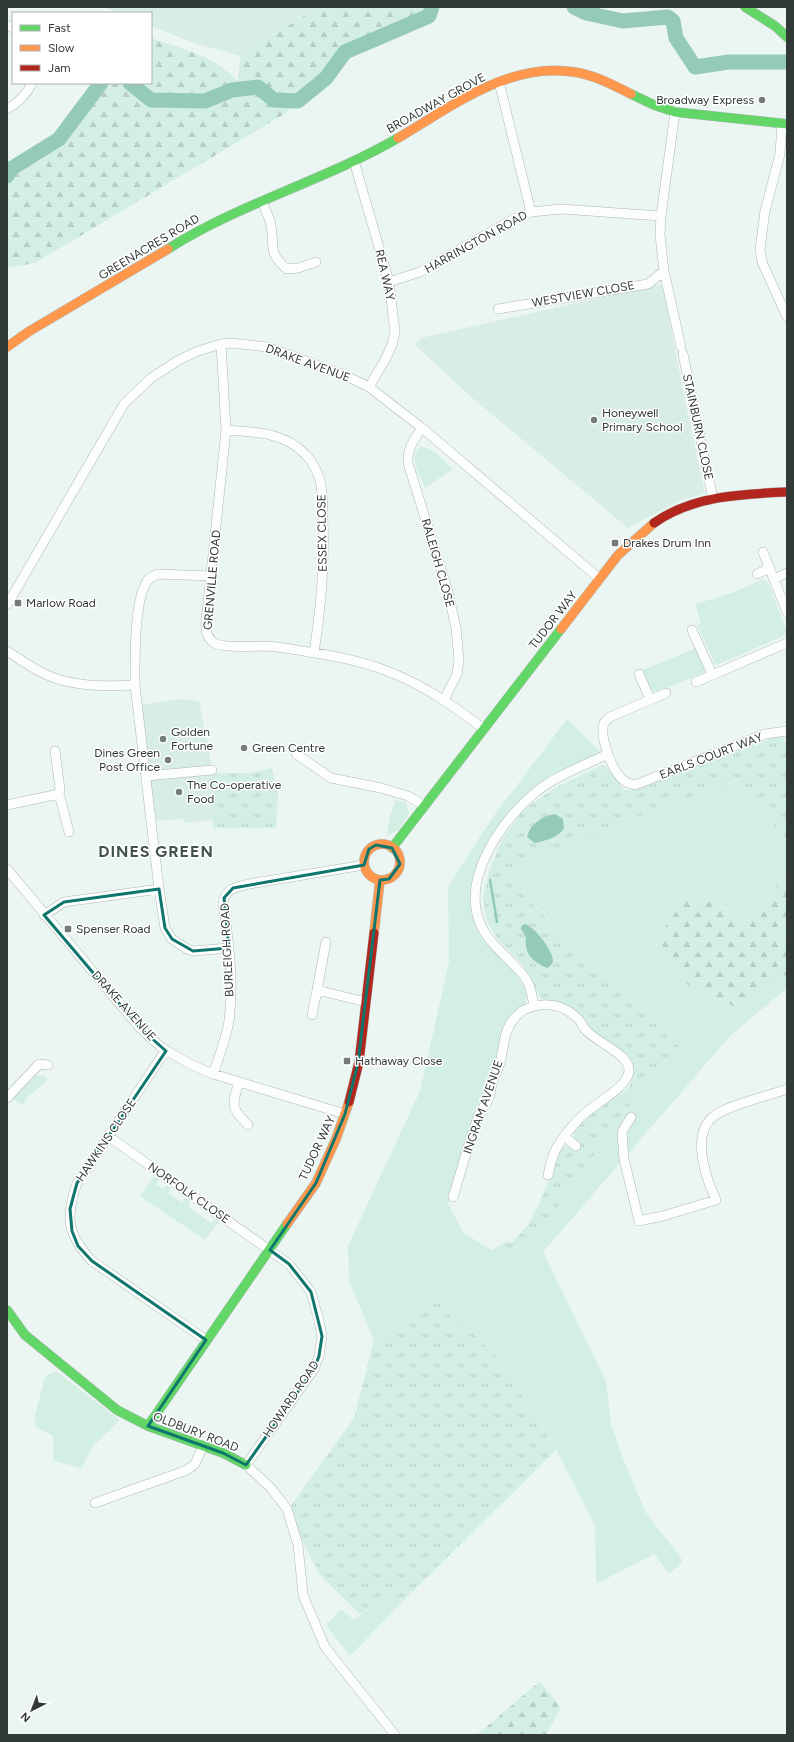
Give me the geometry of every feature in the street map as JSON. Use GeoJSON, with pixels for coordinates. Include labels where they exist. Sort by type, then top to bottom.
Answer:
{"type":"FeatureCollection","features":[{"type":"Feature","properties":{"kind":"street"},"geometry":{"type":"LineString","coordinates":[[745,7],[775,26],[787,37]]}},
{"type":"Feature","properties":{"kind":"street","name":"BROADWAY GROVE"},"geometry":{"type":"LineString","coordinates":[[354,161],[384,146],[480,90],[515,76],[539,71],[555,70],[575,72],[598,78],[654,105],[674,112],[785,124]]}},
{"type":"Feature","properties":{"kind":"street"},"geometry":{"type":"LineString","coordinates":[[499,82],[531,212]]}},
{"type":"Feature","properties":{"kind":"street"},"geometry":{"type":"LineString","coordinates":[[7,109],[15,105],[24,96],[31,84]]}},
{"type":"Feature","properties":{"kind":"street","name":"STAINBURN CLOSE"},"geometry":{"type":"LineString","coordinates":[[674,112],[660,216],[660,235],[664,271],[713,499]]}},
{"type":"Feature","properties":{"kind":"street"},"geometry":{"type":"LineString","coordinates":[[785,124],[780,154],[765,211],[760,249],[762,262],[787,317]]}},
{"type":"Feature","properties":{"kind":"street","name":"GREENACRES ROAD"},"geometry":{"type":"LineString","coordinates":[[7,347],[28,332],[154,258],[193,233],[354,161]]}},
{"type":"Feature","properties":{"kind":"street","name":"REA WAY"},"geometry":{"type":"LineString","coordinates":[[354,161],[389,282],[395,332],[392,345],[384,362],[369,386]]}},
{"type":"Feature","properties":{"kind":"street"},"geometry":{"type":"LineString","coordinates":[[262,201],[271,225],[272,250],[277,261],[287,269],[298,268],[316,262]]}},
{"type":"Feature","properties":{"kind":"street","name":"HARRINGTON ROAD"},"geometry":{"type":"LineString","coordinates":[[389,282],[420,272],[512,220],[531,212],[561,209],[660,216]]}},
{"type":"Feature","properties":{"kind":"street","name":"WESTVIEW CLOSE"},"geometry":{"type":"LineString","coordinates":[[498,309],[648,284],[664,271]]}},
{"type":"Feature","properties":{"kind":"street","name":"DRAKE AVENUE"},"geometry":{"type":"LineString","coordinates":[[7,606],[124,404],[151,378],[179,360],[198,351],[221,344],[231,343],[267,347],[344,375],[369,386],[422,428],[600,579]]}},
{"type":"Feature","properties":{"kind":"street","name":"GRENVILLE ROAD"},"geometry":{"type":"LineString","coordinates":[[221,344],[226,430],[210,576],[206,630],[207,635],[214,643],[218,644],[267,646],[314,653],[356,661],[384,670],[400,676],[444,700],[484,729]]}},
{"type":"Feature","properties":{"kind":"street","name":"RALEIGH CLOSE"},"geometry":{"type":"LineString","coordinates":[[422,428],[410,445],[407,453],[408,463],[448,592],[456,628],[459,660],[457,674],[444,700]]}},
{"type":"Feature","properties":{"kind":"street","name":"ESSEX CLOSE"},"geometry":{"type":"LineString","coordinates":[[226,430],[262,432],[279,437],[304,453],[313,465],[319,479],[322,489],[324,536],[323,574],[314,653]]}},
{"type":"Feature","properties":{"kind":"street","name":"TUDOR WAY"},"geometry":{"type":"LineString","coordinates":[[392,848],[618,555],[631,541],[668,514],[691,504],[713,499],[787,492]]}},
{"type":"Feature","properties":{"kind":"street"},"geometry":{"type":"LineString","coordinates":[[763,552],[787,612]]}},
{"type":"Feature","properties":{"kind":"street"},"geometry":{"type":"LineString","coordinates":[[757,574],[770,568]]}},
{"type":"Feature","properties":{"kind":"street"},"geometry":{"type":"LineString","coordinates":[[210,576],[158,574],[146,581],[142,590],[138,617],[135,656],[135,685],[158,889],[166,928],[172,939],[187,949],[193,951],[229,948]]}},
{"type":"Feature","properties":{"kind":"street"},"geometry":{"type":"LineString","coordinates":[[774,579],[787,574]]}},
{"type":"Feature","properties":{"kind":"street"},"geometry":{"type":"LineString","coordinates":[[692,630],[712,674]]}},
{"type":"Feature","properties":{"kind":"street"},"geometry":{"type":"LineString","coordinates":[[696,682],[787,643]]}},
{"type":"Feature","properties":{"kind":"street"},"geometry":{"type":"LineString","coordinates":[[7,651],[45,674],[61,680],[110,686],[135,685]]}},
{"type":"Feature","properties":{"kind":"street"},"geometry":{"type":"LineString","coordinates":[[638,674],[650,699]]}},
{"type":"Feature","properties":{"kind":"street"},"geometry":{"type":"LineString","coordinates":[[548,1175],[555,1150],[580,1117],[621,1085],[629,1071],[626,1061],[597,1040],[587,1031],[575,1016],[564,1009],[552,1006],[534,1005],[531,989],[525,979],[487,936],[480,924],[474,906],[475,886],[490,848],[505,825],[519,808],[537,791],[608,754],[602,735],[604,723],[610,717],[666,693]]}},
{"type":"Feature","properties":{"kind":"street","name":"EARLS COURT WAY"},"geometry":{"type":"LineString","coordinates":[[608,754],[617,773],[626,782],[635,785],[765,734],[787,731]]}},
{"type":"Feature","properties":{"kind":"street"},"geometry":{"type":"LineString","coordinates":[[55,751],[59,794],[69,832]]}},
{"type":"Feature","properties":{"kind":"street"},"geometry":{"type":"LineString","coordinates":[[296,754],[331,778],[381,788],[408,796],[425,806]]}},
{"type":"Feature","properties":{"kind":"street"},"geometry":{"type":"LineString","coordinates":[[146,776],[212,770]]}},
{"type":"Feature","properties":{"kind":"street"},"geometry":{"type":"LineString","coordinates":[[7,805],[59,794]]}},
{"type":"Feature","properties":{"kind":"street"},"geometry":{"type":"LineString","coordinates":[[385,844],[392,848],[398,855],[400,864],[396,873],[389,879],[380,880],[372,878],[364,865],[365,856],[369,849],[376,845],[385,844]]}},
{"type":"Feature","properties":{"kind":"street","name":"BURLEIGH ROAD"},"geometry":{"type":"LineString","coordinates":[[213,1074],[221,1051],[228,1021],[231,992],[229,948],[224,898],[227,892],[233,888],[364,865]]}},
{"type":"Feature","properties":{"kind":"street","name":"DRAKE AVENUE"},"geometry":{"type":"LineString","coordinates":[[7,869],[140,1028],[166,1050],[190,1064],[213,1074],[345,1114]]}},
{"type":"Feature","properties":{"kind":"street","name":"TUDOR WAY"},"geometry":{"type":"LineString","coordinates":[[148,1426],[316,1183],[335,1141],[345,1114],[358,1063],[380,880]]}},
{"type":"Feature","properties":{"kind":"street"},"geometry":{"type":"LineString","coordinates":[[44,915],[64,902],[158,889]]}},
{"type":"Feature","properties":{"kind":"street"},"geometry":{"type":"LineString","coordinates":[[312,1015],[326,942]]}},
{"type":"Feature","properties":{"kind":"street"},"geometry":{"type":"LineString","coordinates":[[317,990],[366,1002]]}},
{"type":"Feature","properties":{"kind":"street","name":"INGRAM AVENUE"},"geometry":{"type":"LineString","coordinates":[[453,1197],[480,1112],[489,1098],[492,1084],[500,1064],[506,1032],[512,1020],[522,1010],[534,1005]]}},
{"type":"Feature","properties":{"kind":"street","name":"HAWKINS CLOSE"},"geometry":{"type":"LineString","coordinates":[[166,1050],[77,1183],[72,1200],[70,1220],[72,1231],[78,1246],[92,1261],[206,1340]]}},
{"type":"Feature","properties":{"kind":"street"},"geometry":{"type":"LineString","coordinates":[[7,1098],[39,1064],[48,1065]]}},
{"type":"Feature","properties":{"kind":"street"},"geometry":{"type":"LineString","coordinates":[[239,1082],[234,1101],[235,1113],[248,1125]]}},
{"type":"Feature","properties":{"kind":"street"},"geometry":{"type":"LineString","coordinates":[[631,1117],[622,1132],[624,1160],[639,1221],[663,1216],[716,1200],[705,1169],[701,1151],[703,1135],[708,1123],[713,1116],[726,1109],[787,1090]]}},
{"type":"Feature","properties":{"kind":"street","name":"NORFOLK CLOSE"},"geometry":{"type":"LineString","coordinates":[[108,1136],[270,1250]]}},
{"type":"Feature","properties":{"kind":"street"},"geometry":{"type":"LineString","coordinates":[[565,1137],[576,1146]]}},
{"type":"Feature","properties":{"kind":"street","name":"HOWARD ROAD"},"geometry":{"type":"LineString","coordinates":[[246,1465],[314,1369],[319,1356],[322,1336],[311,1292],[288,1264],[270,1250]]}},
{"type":"Feature","properties":{"kind":"street","name":"OLDBURY ROAD"},"geometry":{"type":"LineString","coordinates":[[7,1310],[25,1335],[116,1410],[148,1426],[228,1455],[246,1465],[271,1488],[287,1509],[298,1545],[303,1595],[325,1647],[395,1735]]}},
{"type":"Feature","properties":{"kind":"street"},"geometry":{"type":"LineString","coordinates":[[94,1503],[187,1470],[195,1464],[203,1446]]}},
{"type":"Feature","properties":{"kind":"highlighted area"},"geometry":{"type":"Polygon","coordinates":[[[376,845],[392,848],[400,864],[389,879],[380,880],[358,1063],[345,1114],[316,1183],[270,1250],[289,1264],[311,1292],[322,1336],[319,1356],[314,1369],[246,1465],[223,1453],[148,1426],[206,1340],[92,1261],[78,1246],[72,1231],[70,1209],[77,1183],[166,1051],[140,1028],[44,915],[64,902],[159,889],[165,928],[172,939],[193,951],[229,948],[224,898],[233,888],[364,865],[369,849],[376,845]]]}},
{"type":"Feature","properties":{"kind":"shaded area"},"geometry":{"type":"Polygon","coordinates":[[[105,7],[314,7],[308,13],[240,56],[191,42],[152,26],[152,12],[118,12],[105,7]]]}},
{"type":"Feature","properties":{"kind":"shaded area","name":"Honeywell Primary School"},"geometry":{"type":"Polygon","coordinates":[[[662,284],[705,494],[681,500],[628,528],[470,396],[415,345],[421,338],[662,284]]]}},
{"type":"Feature","properties":{"kind":"shaded area"},"geometry":{"type":"Polygon","coordinates":[[[181,699],[199,701],[213,773],[213,820],[185,823],[183,819],[153,821],[140,705],[181,699]]]}},
{"type":"Feature","properties":{"kind":"shaded area"},"geometry":{"type":"Polygon","coordinates":[[[555,814],[563,819],[564,828],[558,835],[535,843],[527,837],[531,828],[537,821],[555,814]]]}},
{"type":"Feature","properties":{"kind":"shaded area"},"geometry":{"type":"Polygon","coordinates":[[[524,924],[528,925],[537,933],[547,945],[553,962],[547,968],[537,963],[530,956],[526,948],[526,937],[521,929],[524,924]]]}},
{"type":"Feature","properties":{"kind":"green space"},"geometry":{"type":"Polygon","coordinates":[[[314,7],[432,7],[429,16],[345,52],[331,81],[281,116],[35,263],[7,268],[7,165],[57,134],[74,114],[95,84],[152,84],[152,38],[198,54],[230,73],[238,82],[240,56],[308,13],[314,7]]]}},
{"type":"Feature","properties":{"kind":"green space"},"geometry":{"type":"Polygon","coordinates":[[[420,447],[425,447],[434,451],[453,469],[425,488],[417,470],[414,456],[420,447]]]}},
{"type":"Feature","properties":{"kind":"green space"},"geometry":{"type":"Polygon","coordinates":[[[764,579],[769,584],[787,632],[785,635],[717,665],[715,664],[697,625],[701,623],[695,604],[732,593],[764,579]]]}},
{"type":"Feature","properties":{"kind":"green space"},"geometry":{"type":"Polygon","coordinates":[[[696,648],[705,669],[703,673],[657,692],[651,689],[643,670],[696,648]]]}},
{"type":"Feature","properties":{"kind":"green space"},"geometry":{"type":"Polygon","coordinates":[[[567,719],[600,752],[542,784],[506,818],[471,891],[471,911],[476,926],[494,951],[514,972],[525,988],[527,997],[525,1005],[513,1013],[495,1067],[486,1084],[482,1100],[475,1109],[470,1132],[448,1204],[464,1233],[491,1250],[509,1250],[533,1242],[634,1099],[667,1057],[681,1048],[602,974],[518,889],[514,861],[736,780],[787,840],[787,881],[782,878],[756,918],[746,921],[721,906],[738,1008],[787,974],[787,988],[731,1035],[543,1252],[606,1381],[611,1424],[624,1461],[645,1511],[683,1561],[669,1574],[654,1554],[596,1584],[595,1526],[556,1449],[503,1363],[474,1334],[458,1325],[434,1295],[374,1341],[349,1281],[348,1246],[420,1091],[449,962],[448,887],[490,821],[567,719]]]}},
{"type":"Feature","properties":{"kind":"green space"},"geometry":{"type":"Polygon","coordinates":[[[780,735],[784,738],[787,748],[787,840],[736,780],[515,863],[518,889],[602,974],[681,1048],[667,1057],[634,1099],[533,1242],[509,1250],[491,1251],[507,1241],[512,1243],[528,1225],[539,1204],[562,1147],[570,1146],[574,1139],[575,1131],[580,1123],[625,1091],[630,1085],[633,1070],[632,1061],[595,1033],[582,1016],[568,1006],[542,1001],[523,965],[499,941],[486,919],[483,897],[489,871],[502,840],[523,810],[555,788],[601,765],[607,767],[624,790],[636,790],[780,735]]]}},
{"type":"Feature","properties":{"kind":"green space"},"geometry":{"type":"Polygon","coordinates":[[[272,768],[278,793],[276,828],[213,828],[213,773],[249,773],[272,768]]]}},
{"type":"Feature","properties":{"kind":"green space"},"geometry":{"type":"Polygon","coordinates":[[[396,800],[406,803],[409,813],[400,829],[387,836],[390,815],[396,800]]]}},
{"type":"Feature","properties":{"kind":"green space"},"geometry":{"type":"Polygon","coordinates":[[[782,878],[787,881],[787,920],[772,931],[787,945],[787,974],[738,1008],[688,985],[657,938],[684,901],[706,899],[747,921],[756,918],[782,878]]]}},
{"type":"Feature","properties":{"kind":"green space"},"geometry":{"type":"Polygon","coordinates":[[[787,920],[787,945],[772,931],[787,920]]]}},
{"type":"Feature","properties":{"kind":"green space"},"geometry":{"type":"Polygon","coordinates":[[[36,1075],[44,1076],[48,1080],[25,1099],[26,1103],[21,1104],[12,1098],[36,1075]]]}},
{"type":"Feature","properties":{"kind":"green space"},"geometry":{"type":"Polygon","coordinates":[[[154,1176],[159,1179],[156,1184],[163,1189],[167,1185],[171,1188],[168,1193],[182,1203],[185,1198],[191,1202],[188,1207],[211,1223],[215,1218],[219,1220],[205,1240],[140,1196],[154,1176]]]}},
{"type":"Feature","properties":{"kind":"green space"},"geometry":{"type":"Polygon","coordinates":[[[434,1295],[458,1325],[474,1334],[503,1363],[556,1450],[396,1608],[385,1596],[381,1601],[360,1614],[320,1575],[302,1540],[290,1507],[354,1418],[374,1341],[434,1295]]]}},
{"type":"Feature","properties":{"kind":"green space"},"geometry":{"type":"Polygon","coordinates":[[[52,1372],[57,1372],[120,1420],[91,1448],[82,1468],[54,1461],[53,1436],[35,1426],[35,1415],[45,1377],[52,1372]]]}},
{"type":"Feature","properties":{"kind":"green space"},"geometry":{"type":"Polygon","coordinates":[[[385,1596],[396,1608],[350,1656],[326,1625],[341,1609],[354,1620],[378,1603],[385,1596]]]}},
{"type":"Feature","properties":{"kind":"green space"},"geometry":{"type":"Polygon","coordinates":[[[540,1681],[561,1708],[546,1735],[477,1735],[540,1681]]]}},
{"type":"Feature","properties":{"kind":"waterway"},"geometry":{"type":"LineString","coordinates":[[131,84],[151,100],[205,101],[232,90],[258,87],[274,100],[298,101],[326,78],[345,52],[429,16],[432,7]]}},
{"type":"Feature","properties":{"kind":"waterway"},"geometry":{"type":"LineString","coordinates":[[574,7],[586,13],[623,21],[668,17],[673,21],[676,38],[695,67],[729,62],[787,62]]}},
{"type":"Feature","properties":{"kind":"waterway"},"geometry":{"type":"LineString","coordinates":[[7,176],[9,170],[59,139],[100,84]]}},
{"type":"Feature","properties":{"kind":"waterway"},"geometry":{"type":"LineString","coordinates":[[490,880],[497,922]]}},
{"type":"Feature","properties":{"kind":"traffic: fast"},"geometry":{"type":"LineString","coordinates":[[745,7],[775,26],[787,37]]}},
{"type":"Feature","properties":{"kind":"traffic: fast"},"geometry":{"type":"LineString","coordinates":[[631,94],[654,105],[675,112],[787,124]]}},
{"type":"Feature","properties":{"kind":"traffic: fast"},"geometry":{"type":"LineString","coordinates":[[168,249],[224,218],[341,167],[398,138]]}},
{"type":"Feature","properties":{"kind":"traffic: fast"},"geometry":{"type":"LineString","coordinates":[[392,848],[561,629]]}},
{"type":"Feature","properties":{"kind":"traffic: fast"},"geometry":{"type":"LineString","coordinates":[[148,1426],[287,1224]]}},
{"type":"Feature","properties":{"kind":"traffic: fast"},"geometry":{"type":"LineString","coordinates":[[7,1310],[25,1335],[117,1410],[148,1426],[223,1453],[246,1465]]}},
{"type":"Feature","properties":{"kind":"traffic: slow"},"geometry":{"type":"LineString","coordinates":[[398,138],[482,89],[527,73],[550,70],[582,73],[604,81],[631,94]]}},
{"type":"Feature","properties":{"kind":"traffic: slow"},"geometry":{"type":"LineString","coordinates":[[7,347],[28,332],[168,249]]}},
{"type":"Feature","properties":{"kind":"traffic: slow"},"geometry":{"type":"LineString","coordinates":[[561,629],[618,555],[654,523]]}},
{"type":"Feature","properties":{"kind":"traffic: slow"},"geometry":{"type":"LineString","coordinates":[[382,844],[392,847],[397,852],[400,862],[397,872],[392,877],[382,880],[372,877],[367,872],[364,862],[367,852],[372,847],[382,844]]}},
{"type":"Feature","properties":{"kind":"traffic: slow"},"geometry":{"type":"LineString","coordinates":[[374,933],[380,880]]}},
{"type":"Feature","properties":{"kind":"traffic: slow"},"geometry":{"type":"LineString","coordinates":[[287,1224],[316,1183],[336,1139],[349,1102]]}},
{"type":"Feature","properties":{"kind":"traffic: jam"},"geometry":{"type":"LineString","coordinates":[[654,523],[684,507],[718,498],[787,492]]}},
{"type":"Feature","properties":{"kind":"traffic: jam"},"geometry":{"type":"LineString","coordinates":[[349,1102],[359,1062],[374,933]]}},
{"type":"Feature","properties":{"kind":"place","name":"Broadway Express"},"geometry":{"type":"Point","coordinates":[762,100]}},
{"type":"Feature","properties":{"kind":"place","name":"Honeywell Primary School"},"geometry":{"type":"Point","coordinates":[594,420]}},
{"type":"Feature","properties":{"kind":"place","name":"Drakes Drum Inn"},"geometry":{"type":"Point","coordinates":[615,543]}},
{"type":"Feature","properties":{"kind":"place","name":"Marlow Road"},"geometry":{"type":"Point","coordinates":[18,603]}},
{"type":"Feature","properties":{"kind":"place","name":"Golden Fortune"},"geometry":{"type":"Point","coordinates":[163,739]}},
{"type":"Feature","properties":{"kind":"place","name":"Green Centre"},"geometry":{"type":"Point","coordinates":[244,748]}},
{"type":"Feature","properties":{"kind":"place","name":"Dines Green Post Office"},"geometry":{"type":"Point","coordinates":[168,760]}},
{"type":"Feature","properties":{"kind":"place","name":"The Co-operative Food"},"geometry":{"type":"Point","coordinates":[179,792]}},
{"type":"Feature","properties":{"kind":"place","name":"Spenser Road"},"geometry":{"type":"Point","coordinates":[68,929]}},
{"type":"Feature","properties":{"kind":"place","name":"Hathaway Close"},"geometry":{"type":"Point","coordinates":[347,1061]}},
{"type":"Feature","properties":{"kind":"district","name":"DINES GREEN"},"geometry":{"type":"Point","coordinates":[156,851]}}]}
